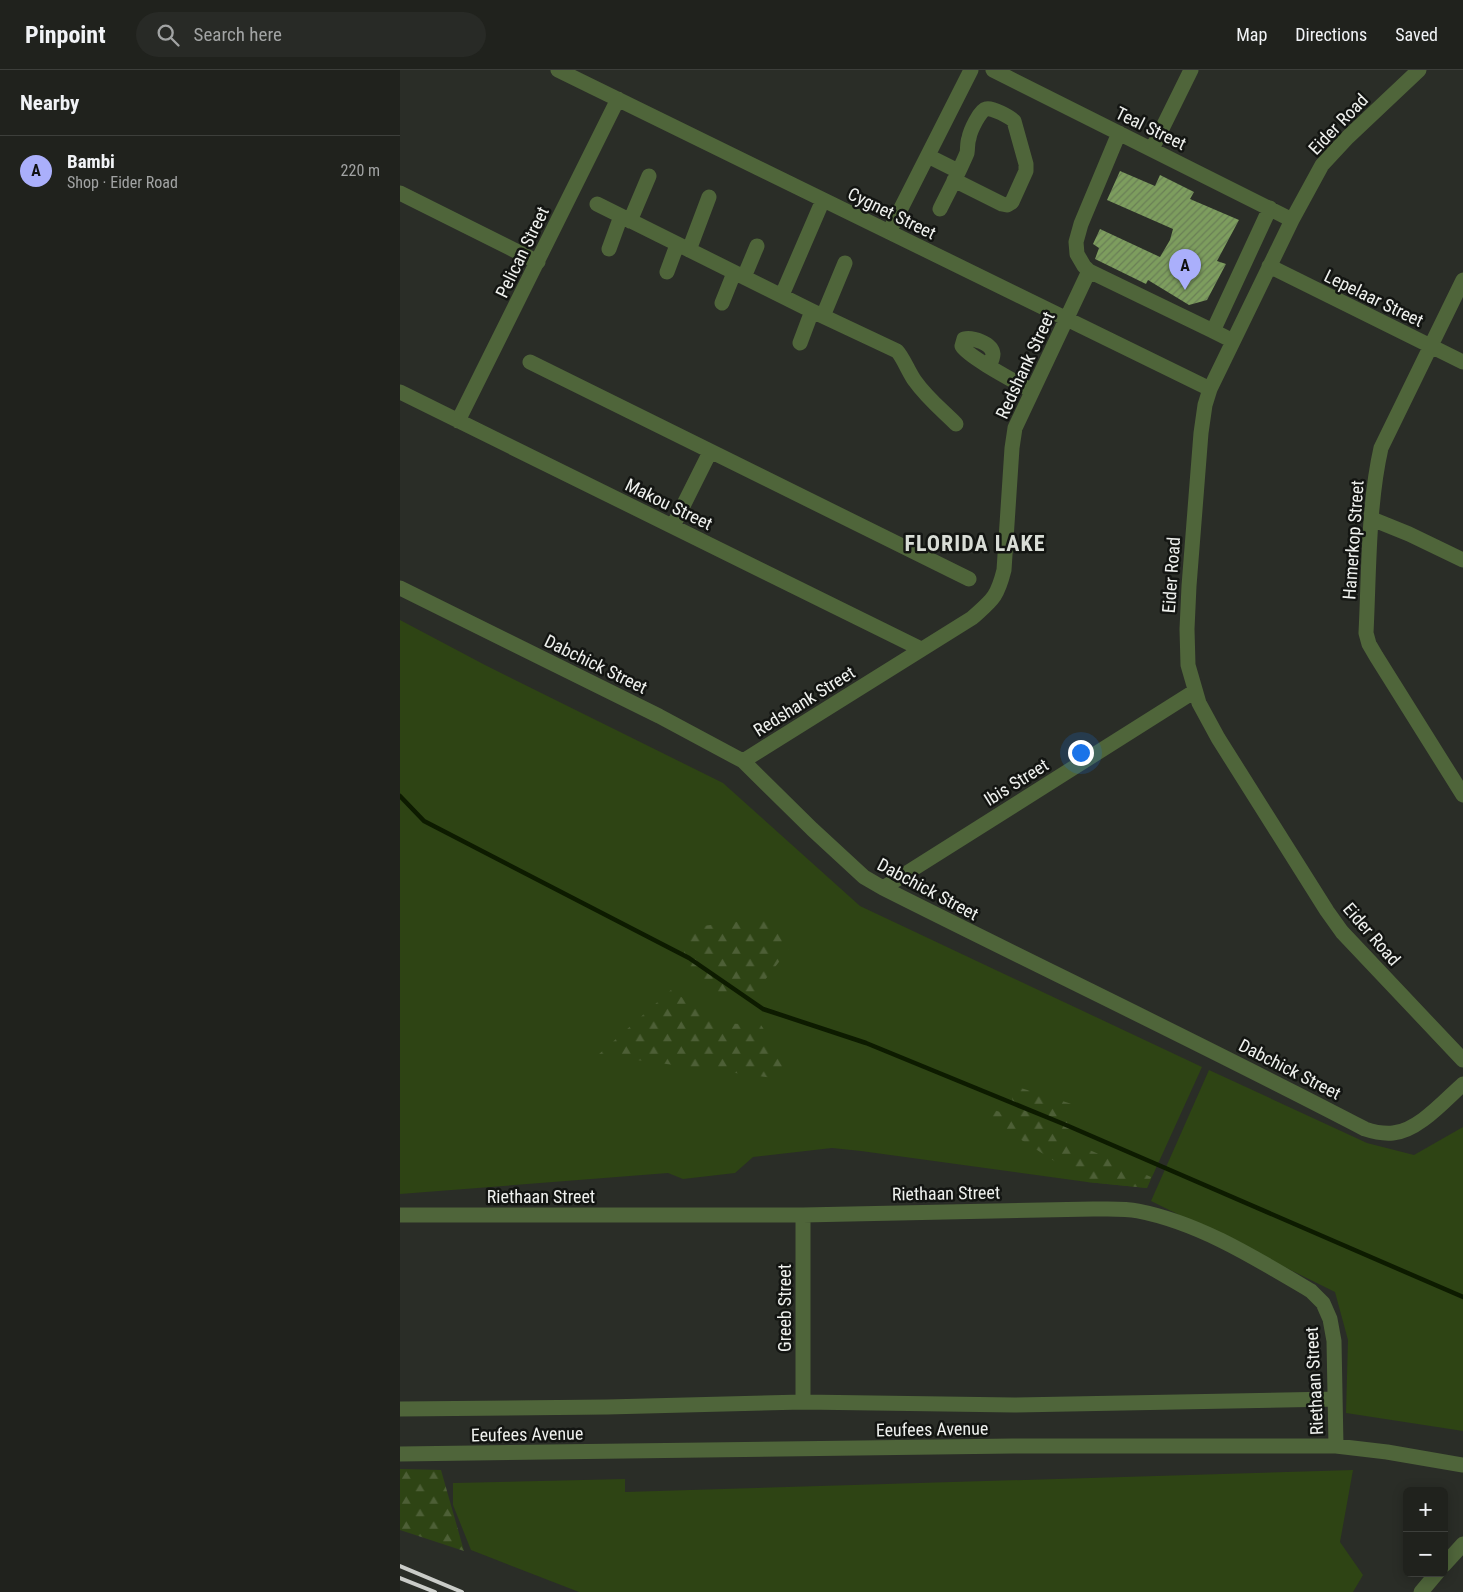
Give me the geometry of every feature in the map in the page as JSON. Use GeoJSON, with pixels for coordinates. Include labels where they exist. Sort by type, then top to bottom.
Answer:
{"type":"FeatureCollection","features":[{"type":"Feature","properties":{"kind":"street","name":"Cygnet Street"},"geometry":{"type":"LineString","coordinates":[[558,70],[1210,389]]}},
{"type":"Feature","properties":{"kind":"street"},"geometry":{"type":"LineString","coordinates":[[889,232],[971,70]]}},
{"type":"Feature","properties":{"kind":"street","name":"Teal Street"},"geometry":{"type":"LineString","coordinates":[[993,70],[1292,220]]}},
{"type":"Feature","properties":{"kind":"street"},"geometry":{"type":"LineString","coordinates":[[1152,149],[1192,70]]}},
{"type":"Feature","properties":{"kind":"street","name":"Eider Road"},"geometry":{"type":"LineString","coordinates":[[1419,70],[1329,156],[1319,170],[1269,266],[1210,389],[1204,405],[1200,433],[1188,586],[1187,650],[1188,665],[1195,692],[1218,738],[1335,922],[1350,941],[1463,1060]]}},
{"type":"Feature","properties":{"kind":"street","name":"Pelican Street"},"geometry":{"type":"LineString","coordinates":[[458,421],[618,99]]}},
{"type":"Feature","properties":{"kind":"street"},"geometry":{"type":"LineString","coordinates":[[928,156],[956,176],[1002,204],[1007,205],[1012,202],[1024,178],[1026,164],[1014,121],[991,109],[984,110],[969,135],[967,152],[956,176],[940,209]]}},
{"type":"Feature","properties":{"kind":"street"},"geometry":{"type":"LineString","coordinates":[[1119,133],[1081,224],[1076,242],[1077,254],[1089,271],[1233,341]]}},
{"type":"Feature","properties":{"kind":"street"},"geometry":{"type":"LineString","coordinates":[[609,249],[649,176]]}},
{"type":"Feature","properties":{"kind":"street"},"geometry":{"type":"LineString","coordinates":[[400,193],[538,262]]}},
{"type":"Feature","properties":{"kind":"street"},"geometry":{"type":"LineString","coordinates":[[667,272],[683,247],[709,197]]}},
{"type":"Feature","properties":{"kind":"street"},"geometry":{"type":"LineString","coordinates":[[782,295],[823,200]]}},
{"type":"Feature","properties":{"kind":"street"},"geometry":{"type":"LineString","coordinates":[[597,204],[898,352],[909,372],[930,400],[956,424]]}},
{"type":"Feature","properties":{"kind":"street"},"geometry":{"type":"LineString","coordinates":[[1213,331],[1270,208]]}},
{"type":"Feature","properties":{"kind":"street"},"geometry":{"type":"LineString","coordinates":[[722,304],[757,246]]}},
{"type":"Feature","properties":{"kind":"street"},"geometry":{"type":"LineString","coordinates":[[800,344],[845,263]]}},
{"type":"Feature","properties":{"kind":"street","name":"Lepelaar Street"},"geometry":{"type":"LineString","coordinates":[[1269,266],[1463,362]]}},
{"type":"Feature","properties":{"kind":"street","name":"Redshank Street"},"geometry":{"type":"LineString","coordinates":[[743,761],[972,618],[995,597],[1004,570],[1015,428],[1089,271]]}},
{"type":"Feature","properties":{"kind":"street","name":"Hamerkop Street"},"geometry":{"type":"LineString","coordinates":[[1463,280],[1381,448],[1372,519],[1366,633],[1369,644],[1463,795]]}},
{"type":"Feature","properties":{"kind":"street"},"geometry":{"type":"LineString","coordinates":[[530,362],[969,579]]}},
{"type":"Feature","properties":{"kind":"street"},"geometry":{"type":"LineString","coordinates":[[989,366],[1032,391]]}},
{"type":"Feature","properties":{"kind":"street","name":"Makou Street"},"geometry":{"type":"LineString","coordinates":[[400,392],[921,649]]}},
{"type":"Feature","properties":{"kind":"street"},"geometry":{"type":"LineString","coordinates":[[673,526],[710,452]]}},
{"type":"Feature","properties":{"kind":"street"},"geometry":{"type":"LineString","coordinates":[[1372,519],[1409,534],[1463,560]]}},
{"type":"Feature","properties":{"kind":"street","name":"Dabchick Street"},"geometry":{"type":"LineString","coordinates":[[400,588],[659,716],[743,761],[864,877],[883,888],[1167,1028],[1366,1129],[1378,1133],[1393,1133],[1406,1130],[1425,1118],[1463,1084]]}},
{"type":"Feature","properties":{"kind":"street","name":"Ibis Street"},"geometry":{"type":"LineString","coordinates":[[883,888],[1195,692]]}},
{"type":"Feature","properties":{"kind":"street","name":"Riethaan Street"},"geometry":{"type":"LineString","coordinates":[[400,1215],[803,1214],[1093,1209],[1137,1210],[1186,1224],[1218,1239],[1311,1291],[1323,1303],[1330,1319],[1334,1340],[1336,1446]]}},
{"type":"Feature","properties":{"kind":"street","name":"Greeb Street"},"geometry":{"type":"LineString","coordinates":[[802,1402],[803,1214]]}},
{"type":"Feature","properties":{"kind":"street","name":"Eeufees Avenue"},"geometry":{"type":"LineString","coordinates":[[400,1408],[607,1407],[802,1402],[1014,1405],[1335,1399]]}},
{"type":"Feature","properties":{"kind":"street","name":"Eeufees Avenue"},"geometry":{"type":"LineString","coordinates":[[400,1454],[1014,1446],[1336,1446],[1387,1452],[1463,1465]]}},
{"type":"Feature","properties":{"kind":"street"},"geometry":{"type":"LineString","coordinates":[[1448,1561],[1463,1544]]}},
{"type":"Feature","properties":{"kind":"street"},"geometry":{"type":"LineString","coordinates":[[1421,1592],[1434,1577]]}},
{"type":"Feature","properties":{"kind":"green space"},"geometry":{"type":"Polygon","coordinates":[[[400,620],[485,665],[723,783],[860,906],[1202,1067],[1147,1188],[1087,1182],[832,1148],[753,1157],[735,1173],[683,1179],[668,1173],[400,1194],[400,620]]]}},
{"type":"Feature","properties":{"kind":"green space"},"geometry":{"type":"Polygon","coordinates":[[[769,918],[789,949],[754,994],[713,999],[683,971],[686,928],[769,918]]]}},
{"type":"Feature","properties":{"kind":"green space"},"geometry":{"type":"Polygon","coordinates":[[[671,990],[720,1023],[761,1025],[789,1068],[782,1079],[598,1055],[671,990]]]}},
{"type":"Feature","properties":{"kind":"green space"},"geometry":{"type":"Polygon","coordinates":[[[1209,1070],[1367,1143],[1414,1155],[1463,1127],[1463,1431],[1346,1413],[1348,1340],[1335,1292],[1151,1201],[1209,1070]]]}},
{"type":"Feature","properties":{"kind":"green space"},"geometry":{"type":"Polygon","coordinates":[[[1011,1085],[1075,1105],[1069,1141],[1151,1177],[1147,1188],[1087,1182],[959,1100],[1014,1116],[1011,1085]]]}},
{"type":"Feature","properties":{"kind":"green space"},"geometry":{"type":"Polygon","coordinates":[[[400,1469],[441,1470],[464,1551],[400,1530],[400,1469]]]}},
{"type":"Feature","properties":{"kind":"green space"},"geometry":{"type":"Polygon","coordinates":[[[1353,1470],[1340,1542],[1363,1575],[1353,1592],[579,1592],[471,1550],[453,1505],[453,1483],[625,1479],[625,1492],[1353,1470]]]}},
{"type":"Feature","properties":{"kind":"building"},"geometry":{"type":"Polygon","coordinates":[[[1120,171],[1155,186],[1160,175],[1194,192],[1190,199],[1239,220],[1217,261],[1226,264],[1207,300],[1189,305],[1148,280],[1146,284],[1095,259],[1099,248],[1093,244],[1100,229],[1160,257],[1170,240],[1173,229],[1107,200],[1120,171]]]}},
{"type":"Feature","properties":{"kind":"waterway"},"geometry":{"type":"LineString","coordinates":[[400,796],[424,821],[689,958],[763,1009],[866,1043],[1066,1125],[1463,1297]]}},
{"type":"Feature","properties":{"kind":"railway"},"geometry":{"type":"LineString","coordinates":[[400,1566],[462,1592]]}},
{"type":"Feature","properties":{"kind":"railway"},"geometry":{"type":"LineString","coordinates":[[400,1578],[435,1592]]}},
{"type":"Feature","properties":{"kind":"place","name":"Bambi"},"geometry":{"type":"Point","coordinates":[1185,290]}},
{"type":"Feature","properties":{"kind":"district","name":"FLORIDA LAKE"},"geometry":{"type":"Point","coordinates":[975,543]}}]}
